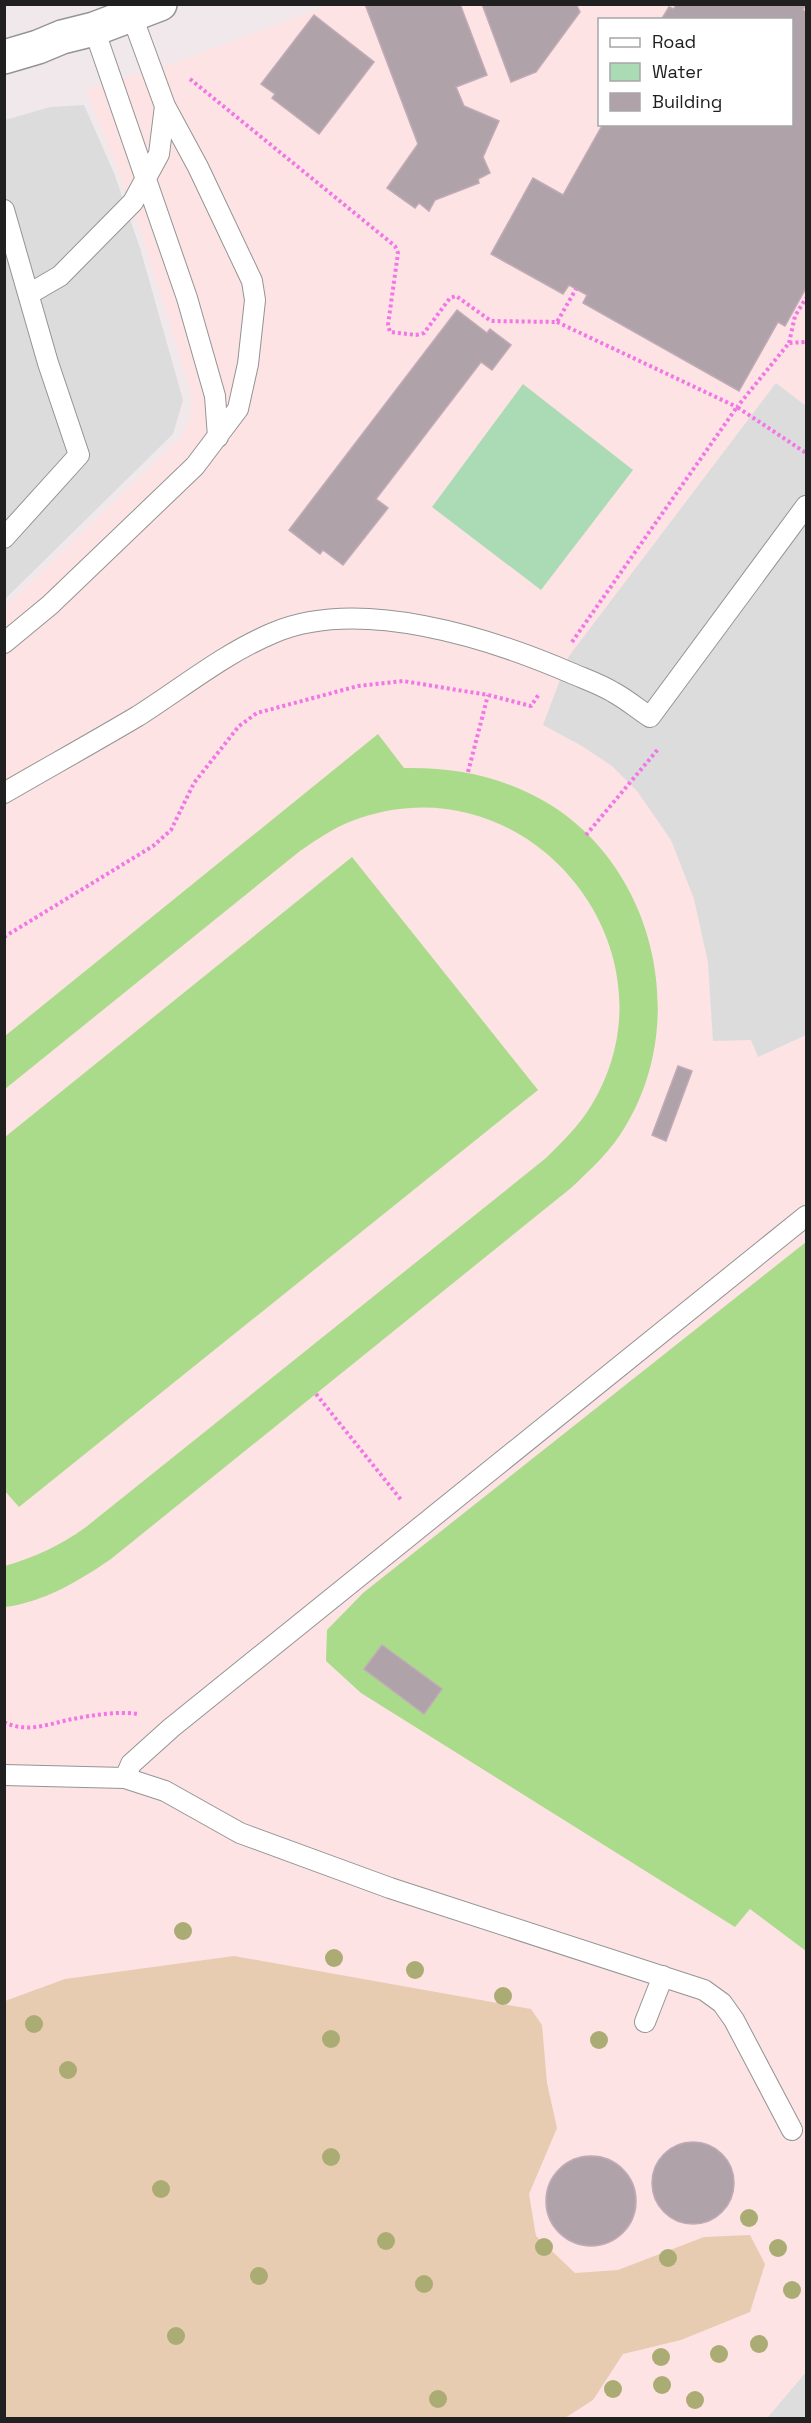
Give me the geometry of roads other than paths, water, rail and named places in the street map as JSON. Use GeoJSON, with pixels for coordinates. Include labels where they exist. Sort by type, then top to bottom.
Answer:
{"type":"FeatureCollection","features":[{"type":"Feature","properties":{"kind":"street"},"geometry":{"type":"LineString","coordinates":[[4,57],[146,10]]}},
{"type":"Feature","properties":{"kind":"lane"},"geometry":{"type":"LineString","coordinates":[[4,643],[50,605],[195,466],[238,409],[248,364],[255,300],[252,281],[198,167],[165,106],[146,10]]}},
{"type":"Feature","properties":{"kind":"lane"},"geometry":{"type":"LineString","coordinates":[[94,29],[187,298],[215,396],[218,436]]}},
{"type":"Feature","properties":{"kind":"lane"},"geometry":{"type":"LineString","coordinates":[[29,294],[60,276],[133,202],[159,154],[165,106]]}},
{"type":"Feature","properties":{"kind":"lane"},"geometry":{"type":"LineString","coordinates":[[4,210],[48,363],[79,455],[4,538]]}},
{"type":"Feature","properties":{"kind":"lane"},"geometry":{"type":"LineString","coordinates":[[4,793],[138,716],[245,647],[274,632],[315,621],[361,618],[411,624],[475,638],[555,666],[612,691],[650,717],[807,506]]}},
{"type":"Feature","properties":{"kind":"lane"},"geometry":{"type":"LineString","coordinates":[[125,1778],[131,1764],[171,1728],[807,1216]]}},
{"type":"Feature","properties":{"kind":"lane"},"geometry":{"type":"LineString","coordinates":[[4,1775],[125,1778],[165,1791],[240,1833],[379,1884],[704,1990],[722,2003],[734,2020],[792,2130]]}},
{"type":"Feature","properties":{"kind":"lane"},"geometry":{"type":"LineString","coordinates":[[645,2022],[663,1976]]}},
{"type":"Feature","properties":{"kind":"water"},"geometry":{"type":"Polygon","coordinates":[[[523,384],[633,470],[541,590],[432,507],[523,384]]]}}]}
